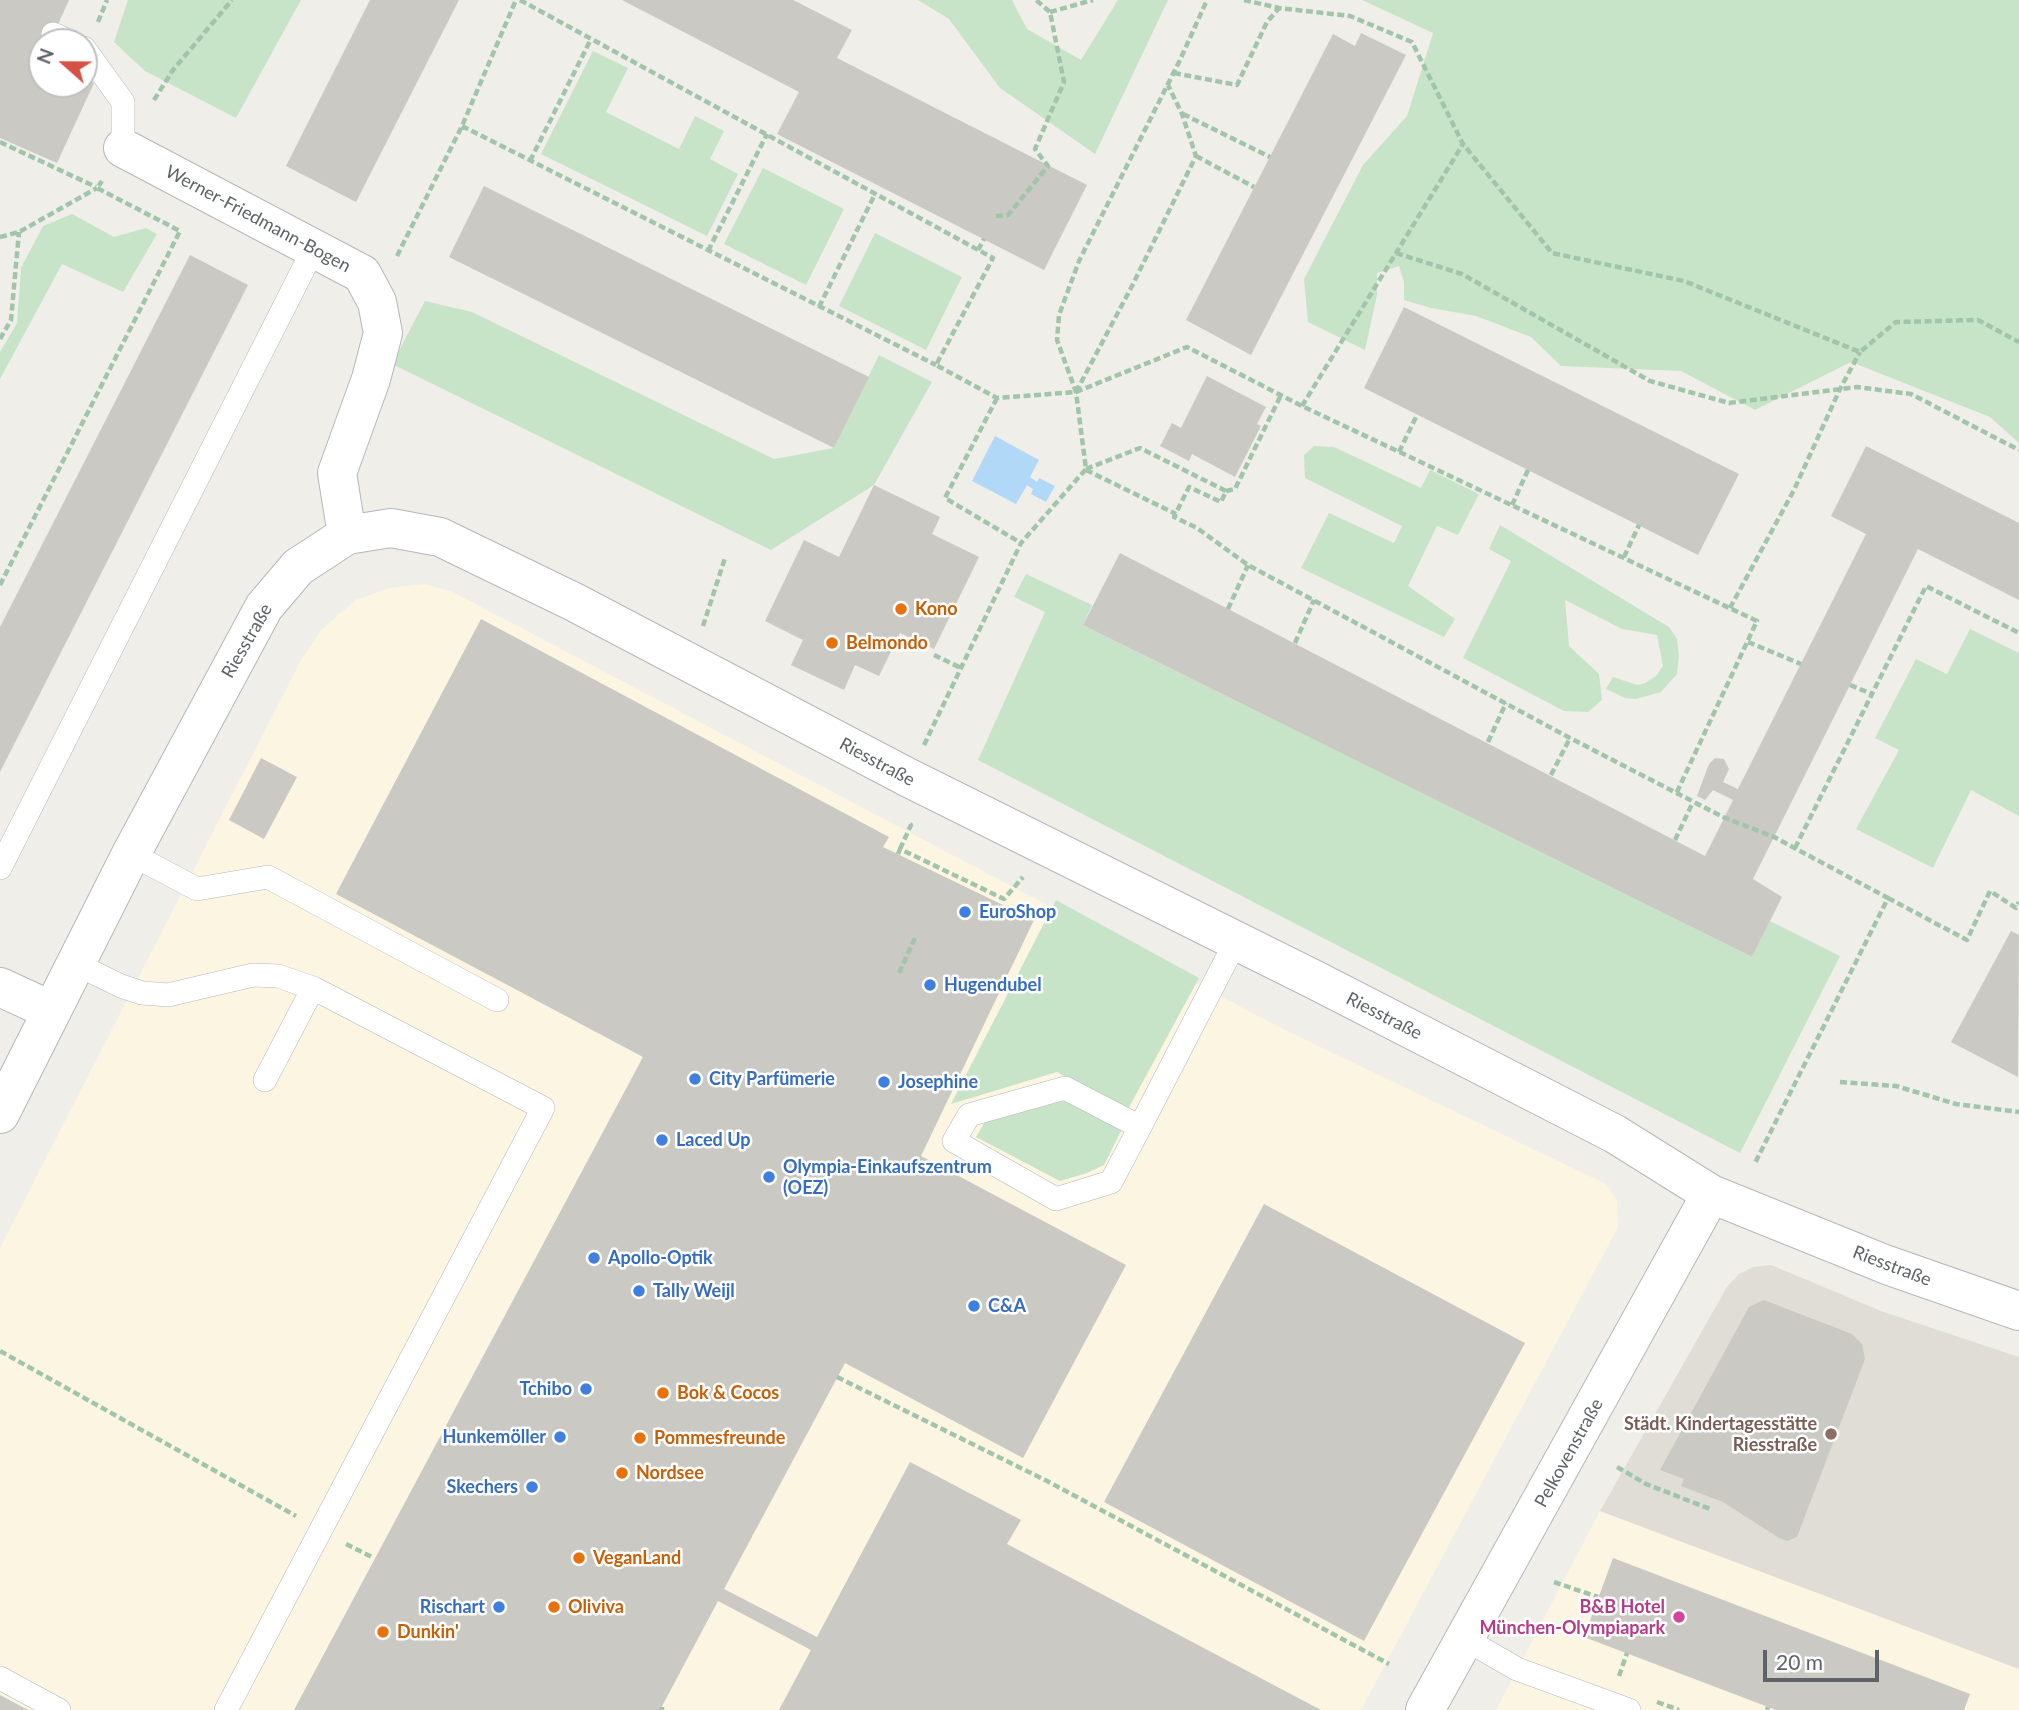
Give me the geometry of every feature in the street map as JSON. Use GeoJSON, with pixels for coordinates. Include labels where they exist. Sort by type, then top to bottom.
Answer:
{"type":"FeatureCollection","features":[{"type":"Feature","properties":{"kind":"street","name":"Werner-Friedmann-Bogen"},"geometry":{"type":"LineString","coordinates":[[123,148],[362,274],[377,302],[383,332],[371,379],[337,473],[347,535]]}},
{"type":"Feature","properties":{"kind":"street","name":"Riesstraße"},"geometry":{"type":"LineString","coordinates":[[0,1114],[131,853],[264,607],[298,567],[347,535],[391,528],[440,537],[574,602],[906,777],[1615,1134],[1711,1194],[1887,1265],[2019,1311]]}},
{"type":"Feature","properties":{"kind":"street"},"geometry":{"type":"LineString","coordinates":[[0,987],[52,1011]]}},
{"type":"Feature","properties":{"kind":"street","name":"Pelkovenstraße"},"geometry":{"type":"LineString","coordinates":[[1425,1710],[1711,1194]]}},
{"type":"Feature","properties":{"kind":"lane"},"geometry":{"type":"LineString","coordinates":[[98,67],[123,102],[123,148]]}},
{"type":"Feature","properties":{"kind":"lane"},"geometry":{"type":"LineString","coordinates":[[0,869],[314,248]]}},
{"type":"Feature","properties":{"kind":"lane"},"geometry":{"type":"LineString","coordinates":[[131,853],[197,889],[268,877],[497,1000]]}},
{"type":"Feature","properties":{"kind":"lane"},"geometry":{"type":"LineString","coordinates":[[1140,1127],[1065,1088],[969,1115],[954,1141],[1056,1199],[1111,1182],[1140,1127],[1236,941]]}},
{"type":"Feature","properties":{"kind":"lane"},"geometry":{"type":"LineString","coordinates":[[76,964],[121,986],[142,993],[168,995],[253,975],[278,976],[313,988],[543,1108],[226,1710]]}},
{"type":"Feature","properties":{"kind":"lane"},"geometry":{"type":"LineString","coordinates":[[265,1080],[313,988]]}},
{"type":"Feature","properties":{"kind":"lane"},"geometry":{"type":"LineString","coordinates":[[1465,1639],[1517,1669],[1629,1710]]}},
{"type":"Feature","properties":{"kind":"lane"},"geometry":{"type":"LineString","coordinates":[[0,1678],[59,1710]]}},
{"type":"Feature","properties":{"kind":"path"},"geometry":{"type":"LineString","coordinates":[[0,237],[19,232],[97,188],[173,70],[232,0]]}},
{"type":"Feature","properties":{"kind":"path"},"geometry":{"type":"LineString","coordinates":[[398,254],[462,126],[518,0],[993,258],[936,365]]}},
{"type":"Feature","properties":{"kind":"path"},"geometry":{"type":"LineString","coordinates":[[1031,157],[1064,82],[1050,12],[1036,0]]}},
{"type":"Feature","properties":{"kind":"path"},"geometry":{"type":"LineString","coordinates":[[1050,12],[1093,0]]}},
{"type":"Feature","properties":{"kind":"path"},"geometry":{"type":"LineString","coordinates":[[1086,469],[1076,392],[1057,340],[1059,315],[1079,261],[1174,73],[1206,0]]}},
{"type":"Feature","properties":{"kind":"path"},"geometry":{"type":"LineString","coordinates":[[1244,0],[1279,8],[1350,16],[1412,42],[1463,144],[1552,253],[1684,281],[1860,352]]}},
{"type":"Feature","properties":{"kind":"path"},"geometry":{"type":"LineString","coordinates":[[1174,73],[1237,85],[1267,22],[1279,8]]}},
{"type":"Feature","properties":{"kind":"path"},"geometry":{"type":"LineString","coordinates":[[530,161],[591,38]]}},
{"type":"Feature","properties":{"kind":"path"},"geometry":{"type":"LineString","coordinates":[[1168,84],[1182,114],[1196,156],[1254,187]]}},
{"type":"Feature","properties":{"kind":"path"},"geometry":{"type":"LineString","coordinates":[[1182,114],[1270,157]]}},
{"type":"Feature","properties":{"kind":"path"},"geometry":{"type":"LineString","coordinates":[[462,126],[997,398],[1076,392],[1187,347],[1302,406],[1757,621],[1676,794]]}},
{"type":"Feature","properties":{"kind":"path"},"geometry":{"type":"LineString","coordinates":[[708,251],[767,134]]}},
{"type":"Feature","properties":{"kind":"path"},"geometry":{"type":"LineString","coordinates":[[0,142],[180,231],[0,585]]}},
{"type":"Feature","properties":{"kind":"path"},"geometry":{"type":"LineString","coordinates":[[1302,406],[1463,144]]}},
{"type":"Feature","properties":{"kind":"path"},"geometry":{"type":"LineString","coordinates":[[996,216],[1008,215],[1048,166],[1035,149]]}},
{"type":"Feature","properties":{"kind":"path"},"geometry":{"type":"LineString","coordinates":[[1076,392],[1196,156]]}},
{"type":"Feature","properties":{"kind":"path"},"geometry":{"type":"LineString","coordinates":[[819,307],[876,194]]}},
{"type":"Feature","properties":{"kind":"path"},"geometry":{"type":"LineString","coordinates":[[0,339],[11,320],[19,232]]}},
{"type":"Feature","properties":{"kind":"path"},"geometry":{"type":"LineString","coordinates":[[978,250],[984,239]]}},
{"type":"Feature","properties":{"kind":"path"},"geometry":{"type":"LineString","coordinates":[[1396,253],[1462,275],[1650,381],[1728,403],[1857,387],[1911,394],[2019,450]]}},
{"type":"Feature","properties":{"kind":"path"},"geometry":{"type":"LineString","coordinates":[[1730,608],[1794,490],[1840,388],[1860,352],[1896,322],[1978,320],[2019,342]]}},
{"type":"Feature","properties":{"kind":"path"},"geometry":{"type":"LineString","coordinates":[[928,739],[1021,543],[1086,469],[1140,448],[1226,491],[1235,489],[1281,395]]}},
{"type":"Feature","properties":{"kind":"path"},"geometry":{"type":"LineString","coordinates":[[997,398],[945,498],[1021,543]]}},
{"type":"Feature","properties":{"kind":"path"},"geometry":{"type":"LineString","coordinates":[[1399,452],[1417,415]]}},
{"type":"Feature","properties":{"kind":"path"},"geometry":{"type":"LineString","coordinates":[[1086,469],[1176,514]]}},
{"type":"Feature","properties":{"kind":"path"},"geometry":{"type":"LineString","coordinates":[[1512,505],[1528,470]]}},
{"type":"Feature","properties":{"kind":"path"},"geometry":{"type":"LineString","coordinates":[[1226,491],[1221,502],[1189,487],[1174,517],[1197,528],[1248,565],[1676,794],[1796,848],[1967,940],[1990,891],[2017,909],[2019,902]]}},
{"type":"Feature","properties":{"kind":"path"},"geometry":{"type":"LineString","coordinates":[[1624,556],[1639,525]]}},
{"type":"Feature","properties":{"kind":"path"},"geometry":{"type":"LineString","coordinates":[[691,663],[725,558]]}},
{"type":"Feature","properties":{"kind":"path"},"geometry":{"type":"LineString","coordinates":[[1228,609],[1248,565]]}},
{"type":"Feature","properties":{"kind":"path"},"geometry":{"type":"LineString","coordinates":[[1796,848],[1926,586],[2019,633]]}},
{"type":"Feature","properties":{"kind":"path"},"geometry":{"type":"LineString","coordinates":[[1294,643],[1314,600]]}},
{"type":"Feature","properties":{"kind":"path"},"geometry":{"type":"LineString","coordinates":[[1748,642],[1801,664]]}},
{"type":"Feature","properties":{"kind":"path"},"geometry":{"type":"LineString","coordinates":[[934,654],[961,668]]}},
{"type":"Feature","properties":{"kind":"path"},"geometry":{"type":"LineString","coordinates":[[1850,685],[1872,694]]}},
{"type":"Feature","properties":{"kind":"path"},"geometry":{"type":"LineString","coordinates":[[1488,742],[1506,703]]}},
{"type":"Feature","properties":{"kind":"path"},"geometry":{"type":"LineString","coordinates":[[1551,775],[1570,738]]}},
{"type":"Feature","properties":{"kind":"path"},"geometry":{"type":"LineString","coordinates":[[1675,840],[1693,802]]}},
{"type":"Feature","properties":{"kind":"path"},"geometry":{"type":"LineString","coordinates":[[911,825],[899,852],[1004,899],[1024,877]]}},
{"type":"Feature","properties":{"kind":"path"},"geometry":{"type":"LineString","coordinates":[[1754,1165],[1888,898]]}},
{"type":"Feature","properties":{"kind":"path"},"geometry":{"type":"LineString","coordinates":[[899,973],[915,938]]}},
{"type":"Feature","properties":{"kind":"path"},"geometry":{"type":"LineString","coordinates":[[1840,1082],[1896,1086],[1956,1104],[2019,1112]]}},
{"type":"Feature","properties":{"kind":"path"},"geometry":{"type":"LineString","coordinates":[[0,1351],[374,1558]]}},
{"type":"Feature","properties":{"kind":"path"},"geometry":{"type":"LineString","coordinates":[[837,1377],[1047,1481],[1389,1664]]}},
{"type":"Feature","properties":{"kind":"path"},"geometry":{"type":"LineString","coordinates":[[1617,1467],[1646,1484],[1710,1508]]}},
{"type":"Feature","properties":{"kind":"path"},"geometry":{"type":"LineString","coordinates":[[1554,1582],[1598,1597]]}},
{"type":"Feature","properties":{"kind":"shaded area"},"geometry":{"type":"Polygon","coordinates":[[[424,584],[453,592],[1281,1028],[1606,1184],[1617,1200],[1618,1227],[1361,1710],[0,1710],[0,1248],[301,660],[322,629],[356,600],[389,588],[424,584]]]}},
{"type":"Feature","properties":{"kind":"shaded area","name":"Städt. Kindertagesstätte Riesstraße"},"geometry":{"type":"Polygon","coordinates":[[[1771,1265],[1881,1311],[2019,1357],[2019,1669],[1600,1511],[1727,1287],[1739,1274],[1753,1267],[1771,1265]]]}},
{"type":"Feature","properties":{"kind":"shaded area"},"geometry":{"type":"Polygon","coordinates":[[[1600,1511],[2019,1669],[2019,1710],[1496,1710],[1600,1511]]]}},
{"type":"Feature","properties":{"kind":"green space"},"geometry":{"type":"Polygon","coordinates":[[[128,0],[301,0],[236,118],[145,71],[114,42],[128,0]]]}},
{"type":"Feature","properties":{"kind":"green space"},"geometry":{"type":"Polygon","coordinates":[[[918,0],[1012,0],[1027,29],[1081,60],[1118,0],[1168,0],[1095,154],[1000,88],[949,19],[918,0]]]}},
{"type":"Feature","properties":{"kind":"green space"},"geometry":{"type":"Polygon","coordinates":[[[1362,0],[2019,0],[2019,443],[1990,417],[1851,362],[1755,410],[1681,371],[1561,366],[1531,337],[1476,316],[1404,300],[1404,282],[1399,266],[1377,273],[1377,295],[1365,350],[1308,322],[1304,279],[1363,165],[1407,116],[1433,33],[1362,0]]]}},
{"type":"Feature","properties":{"kind":"green space"},"geometry":{"type":"Polygon","coordinates":[[[593,51],[628,68],[606,112],[679,149],[695,116],[724,131],[710,159],[738,174],[707,236],[541,154],[593,51]]]}},
{"type":"Feature","properties":{"kind":"green space"},"geometry":{"type":"Polygon","coordinates":[[[763,168],[844,209],[806,285],[724,244],[763,168]]]}},
{"type":"Feature","properties":{"kind":"green space"},"geometry":{"type":"Polygon","coordinates":[[[72,214],[114,237],[146,228],[157,234],[123,292],[62,264],[0,379],[0,352],[17,323],[21,268],[43,226],[72,214]]]}},
{"type":"Feature","properties":{"kind":"green space"},"geometry":{"type":"Polygon","coordinates":[[[875,233],[962,277],[926,350],[839,306],[875,233]]]}},
{"type":"Feature","properties":{"kind":"green space"},"geometry":{"type":"Polygon","coordinates":[[[425,301],[472,312],[774,459],[834,448],[879,355],[932,382],[874,485],[771,550],[392,364],[425,301]]]}},
{"type":"Feature","properties":{"kind":"green space"},"geometry":{"type":"Polygon","coordinates":[[[1314,446],[1334,447],[1421,488],[1430,470],[1479,494],[1458,535],[1437,526],[1408,586],[1455,619],[1444,637],[1301,568],[1329,513],[1394,543],[1402,526],[1305,478],[1304,455],[1314,446]]]}},
{"type":"Feature","properties":{"kind":"green space"},"geometry":{"type":"Polygon","coordinates":[[[1500,525],[1669,627],[1677,639],[1677,674],[1661,692],[1636,699],[1625,698],[1606,689],[1613,677],[1637,685],[1656,676],[1663,666],[1657,635],[1622,629],[1565,600],[1569,646],[1599,674],[1602,700],[1588,712],[1564,711],[1463,658],[1511,561],[1489,549],[1500,525]]]}},
{"type":"Feature","properties":{"kind":"green space"},"geometry":{"type":"Polygon","coordinates":[[[1026,574],[1092,605],[1083,625],[1752,957],[1770,921],[1840,956],[1740,1153],[978,760],[1045,612],[1014,597],[1026,574]]]}},
{"type":"Feature","properties":{"kind":"green space"},"geometry":{"type":"Polygon","coordinates":[[[1970,629],[2019,653],[2019,816],[1971,790],[1933,868],[1856,829],[1899,750],[1875,738],[1916,659],[1947,674],[1970,629]]]}},
{"type":"Feature","properties":{"kind":"green space"},"geometry":{"type":"Polygon","coordinates":[[[1056,900],[1199,978],[1127,1111],[1057,1072],[951,1104],[1056,900]]]}},
{"type":"Feature","properties":{"kind":"green space"},"geometry":{"type":"Polygon","coordinates":[[[1064,1101],[1122,1129],[1104,1165],[1060,1181],[976,1137],[986,1120],[1064,1101]]]}},
{"type":"Feature","properties":{"kind":"water"},"geometry":{"type":"Polygon","coordinates":[[[995,436],[1039,460],[1030,477],[1037,482],[1039,478],[1055,486],[1046,502],[1031,494],[1033,489],[1027,485],[1016,504],[972,481],[995,436]]]}},
{"type":"Feature","properties":{"kind":"building"},"geometry":{"type":"Polygon","coordinates":[[[0,0],[69,0],[56,28],[28,28],[28,98],[87,98],[57,163],[0,138],[0,0]]]}},
{"type":"Feature","properties":{"kind":"building"},"geometry":{"type":"Polygon","coordinates":[[[370,0],[459,0],[356,202],[286,166],[370,0]]]}},
{"type":"Feature","properties":{"kind":"building"},"geometry":{"type":"Polygon","coordinates":[[[622,0],[793,0],[852,30],[837,58],[1087,185],[1044,270],[777,134],[799,92],[622,0]]]}},
{"type":"Feature","properties":{"kind":"building"},"geometry":{"type":"Polygon","coordinates":[[[1361,33],[1406,55],[1251,355],[1186,320],[1333,34],[1355,46],[1361,33]]]}},
{"type":"Feature","properties":{"kind":"building"},"geometry":{"type":"Polygon","coordinates":[[[484,186],[869,377],[834,448],[449,257],[484,186]]]}},
{"type":"Feature","properties":{"kind":"building"},"geometry":{"type":"Polygon","coordinates":[[[190,255],[248,285],[0,772],[0,627],[190,255]]]}},
{"type":"Feature","properties":{"kind":"building"},"geometry":{"type":"Polygon","coordinates":[[[1404,307],[1739,474],[1698,555],[1364,388],[1404,307]]]}},
{"type":"Feature","properties":{"kind":"building"},"geometry":{"type":"Polygon","coordinates":[[[1207,376],[1266,407],[1257,424],[1261,426],[1235,477],[1192,454],[1189,461],[1160,446],[1172,423],[1181,428],[1207,376]]]}},
{"type":"Feature","properties":{"kind":"building"},"geometry":{"type":"Polygon","coordinates":[[[1866,446],[2019,523],[2019,600],[1918,549],[1753,879],[1782,897],[1752,957],[1083,625],[1120,553],[1705,856],[1733,800],[1713,790],[1705,800],[1697,796],[1709,764],[1715,758],[1724,759],[1729,769],[1723,782],[1738,789],[1866,534],[1831,516],[1866,446]]]}},
{"type":"Feature","properties":{"kind":"building"},"geometry":{"type":"Polygon","coordinates":[[[874,485],[940,517],[932,534],[979,557],[934,649],[900,633],[879,676],[855,665],[844,690],[791,665],[803,640],[765,621],[804,540],[839,557],[874,485]]]}},
{"type":"Feature","properties":{"kind":"building","name":"Olympia-Einkaufszentrum (OEZ)"},"geometry":{"type":"Polygon","coordinates":[[[481,619],[889,837],[883,847],[1034,920],[921,1156],[1126,1265],[1023,1458],[845,1363],[724,1589],[817,1637],[910,1462],[1021,1520],[1007,1544],[1321,1710],[779,1710],[811,1650],[718,1601],[660,1710],[294,1710],[643,1057],[336,894],[481,619]]]}},
{"type":"Feature","properties":{"kind":"building"},"geometry":{"type":"Polygon","coordinates":[[[261,758],[297,777],[264,839],[229,820],[261,758]]]}},
{"type":"Feature","properties":{"kind":"building"},"geometry":{"type":"Polygon","coordinates":[[[2011,931],[2019,935],[2018,1077],[1951,1042],[2011,931]]]}},
{"type":"Feature","properties":{"kind":"building"},"geometry":{"type":"Polygon","coordinates":[[[1264,1204],[1525,1343],[1364,1641],[1104,1502],[1264,1204]]]}},
{"type":"Feature","properties":{"kind":"building"},"geometry":{"type":"Polygon","coordinates":[[[1764,1300],[1852,1334],[1862,1344],[1865,1359],[1797,1537],[1787,1541],[1723,1502],[1681,1486],[1684,1479],[1660,1470],[1749,1307],[1764,1300]]]}},
{"type":"Feature","properties":{"kind":"building","name":"B&B Hotel München-Olympiapark"},"geometry":{"type":"Polygon","coordinates":[[[1613,1558],[1970,1694],[1964,1710],[1776,1710],[1584,1637],[1613,1558]]]}},
{"type":"Feature","properties":{"kind":"building"},"geometry":{"type":"Polygon","coordinates":[[[0,1695],[28,1710],[0,1710],[0,1695]]]}},
{"type":"Feature","properties":{"kind":"place","name":"Kono"},"geometry":{"type":"Point","coordinates":[901,609]}},
{"type":"Feature","properties":{"kind":"place","name":"Belmondo"},"geometry":{"type":"Point","coordinates":[832,643]}},
{"type":"Feature","properties":{"kind":"place","name":"EuroShop"},"geometry":{"type":"Point","coordinates":[965,912]}},
{"type":"Feature","properties":{"kind":"place","name":"Hugendubel"},"geometry":{"type":"Point","coordinates":[930,985]}},
{"type":"Feature","properties":{"kind":"place","name":"City Parfümerie"},"geometry":{"type":"Point","coordinates":[695,1079]}},
{"type":"Feature","properties":{"kind":"place","name":"Josephine"},"geometry":{"type":"Point","coordinates":[884,1082]}},
{"type":"Feature","properties":{"kind":"place","name":"Laced Up"},"geometry":{"type":"Point","coordinates":[662,1140]}},
{"type":"Feature","properties":{"kind":"place","name":"Olympia-Einkaufszentrum (OEZ)"},"geometry":{"type":"Point","coordinates":[769,1177]}},
{"type":"Feature","properties":{"kind":"place","name":"Apollo-Optik"},"geometry":{"type":"Point","coordinates":[594,1258]}},
{"type":"Feature","properties":{"kind":"place","name":"Tally Weijl"},"geometry":{"type":"Point","coordinates":[639,1291]}},
{"type":"Feature","properties":{"kind":"place","name":"C&A"},"geometry":{"type":"Point","coordinates":[974,1306]}},
{"type":"Feature","properties":{"kind":"place","name":"Tchibo"},"geometry":{"type":"Point","coordinates":[586,1389]}},
{"type":"Feature","properties":{"kind":"place","name":"Bok & Cocos"},"geometry":{"type":"Point","coordinates":[663,1393]}},
{"type":"Feature","properties":{"kind":"place","name":"Städt. Kindertagesstätte Riesstraße"},"geometry":{"type":"Point","coordinates":[1831,1434]}},
{"type":"Feature","properties":{"kind":"place","name":"Hunkemöller"},"geometry":{"type":"Point","coordinates":[560,1437]}},
{"type":"Feature","properties":{"kind":"place","name":"Pommesfreunde"},"geometry":{"type":"Point","coordinates":[640,1438]}},
{"type":"Feature","properties":{"kind":"place","name":"Nordsee"},"geometry":{"type":"Point","coordinates":[622,1473]}},
{"type":"Feature","properties":{"kind":"place","name":"Skechers"},"geometry":{"type":"Point","coordinates":[532,1487]}},
{"type":"Feature","properties":{"kind":"place","name":"VeganLand"},"geometry":{"type":"Point","coordinates":[579,1558]}},
{"type":"Feature","properties":{"kind":"place","name":"Rischart"},"geometry":{"type":"Point","coordinates":[499,1607]}},
{"type":"Feature","properties":{"kind":"place","name":"Oliviva"},"geometry":{"type":"Point","coordinates":[554,1607]}},
{"type":"Feature","properties":{"kind":"place","name":"B&B Hotel München-Olympiapark"},"geometry":{"type":"Point","coordinates":[1679,1617]}},
{"type":"Feature","properties":{"kind":"place","name":"Dunkin'"},"geometry":{"type":"Point","coordinates":[383,1632]}}]}
